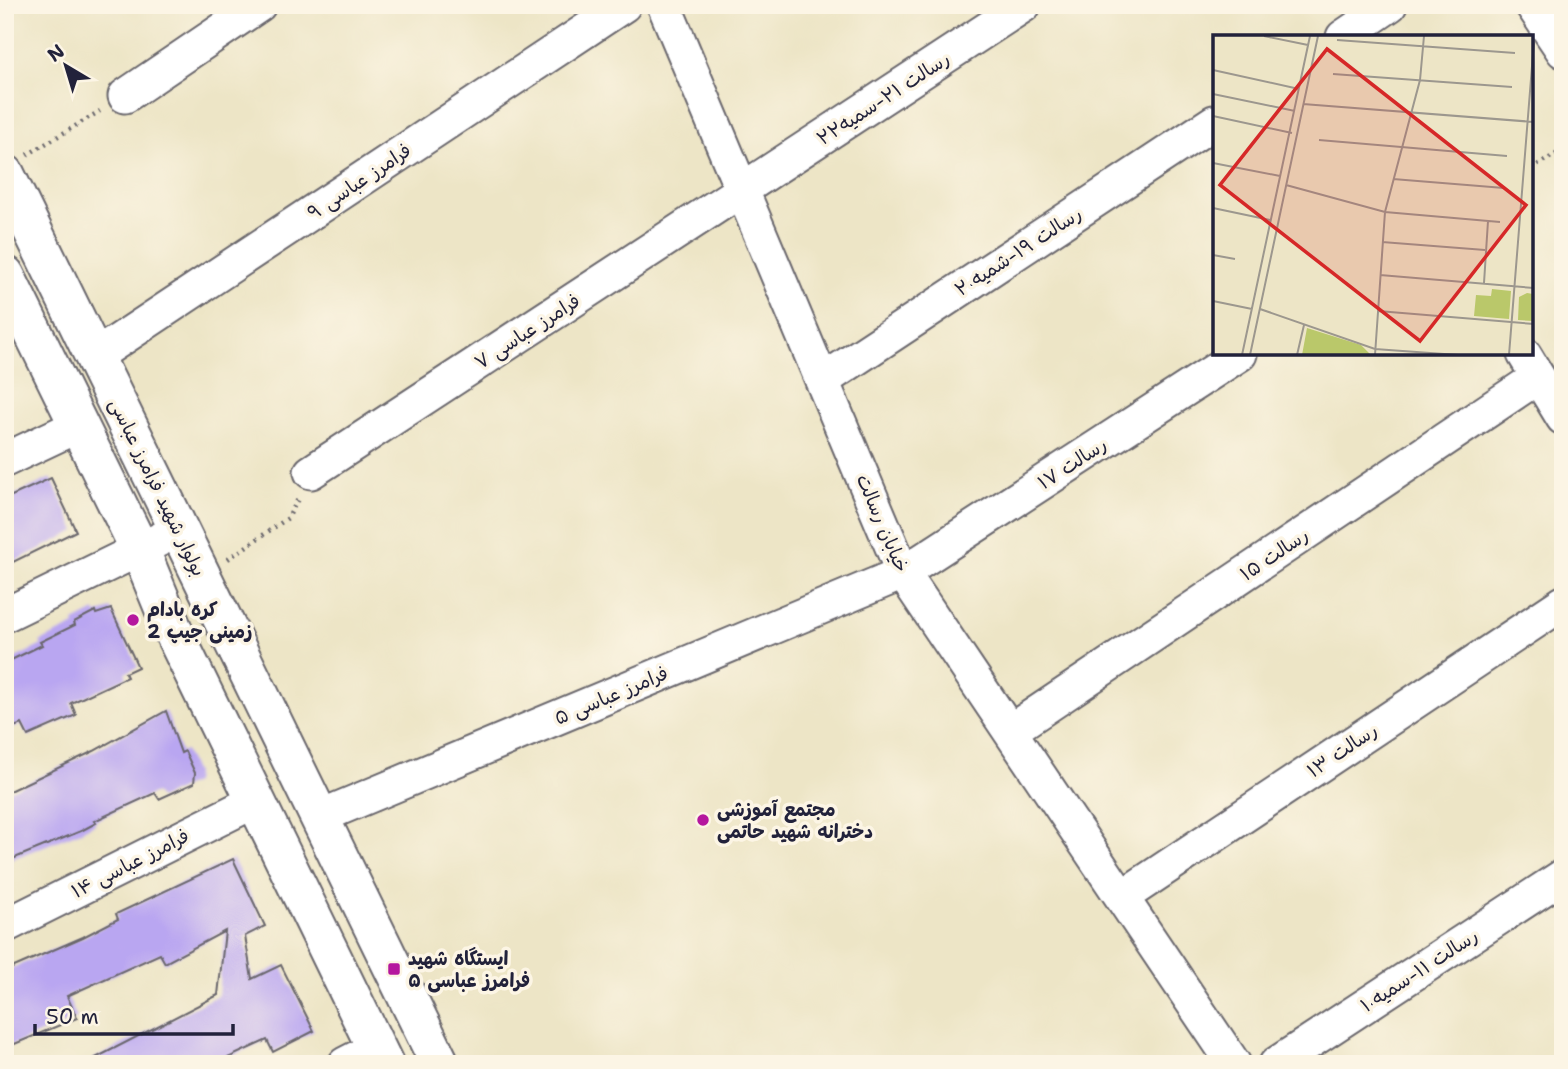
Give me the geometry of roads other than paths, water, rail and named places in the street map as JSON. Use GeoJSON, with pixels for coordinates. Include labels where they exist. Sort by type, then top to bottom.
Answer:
{"type":"FeatureCollection","features":[{"type":"Feature","properties":{"kind":"main road","name":"بولوار شهید فرامرز عباسی"},"geometry":{"type":"LineString","coordinates":[[11,168],[94,357],[440,1064]]}},
{"type":"Feature","properties":{"kind":"main road"},"geometry":{"type":"LineString","coordinates":[[9,293],[79,425],[140,550],[175,635],[256,801],[368,1059]]}},
{"type":"Feature","properties":{"kind":"street"},"geometry":{"type":"LineString","coordinates":[[125,96],[259,5]]}},
{"type":"Feature","properties":{"kind":"street","name":"فرامرز عباسی ۹"},"geometry":{"type":"LineString","coordinates":[[94,357],[624,5]]}},
{"type":"Feature","properties":{"kind":"street","name":"خیابان رسالت"},"geometry":{"type":"LineString","coordinates":[[664,5],[903,573],[1234,1064]]}},
{"type":"Feature","properties":{"kind":"street","name":"رسالت ۲۱-سمیه۲۲"},"geometry":{"type":"LineString","coordinates":[[742,190],[1024,5]]}},
{"type":"Feature","properties":{"kind":"street"},"geometry":{"type":"LineString","coordinates":[[1346,35],[1390,5]]}},
{"type":"Feature","properties":{"kind":"street"},"geometry":{"type":"LineString","coordinates":[[1532,5],[1563,51]]}},
{"type":"Feature","properties":{"kind":"street","name":"رسالت ۱۹-شمیه۲۰"},"geometry":{"type":"LineString","coordinates":[[822,381],[1213,122]]}},
{"type":"Feature","properties":{"kind":"street","name":"فرامرز عباسی ۷"},"geometry":{"type":"LineString","coordinates":[[311,472],[742,190]]}},
{"type":"Feature","properties":{"kind":"street","name":"رسالت ۱۷"},"geometry":{"type":"LineString","coordinates":[[903,573],[1238,355]]}},
{"type":"Feature","properties":{"kind":"street"},"geometry":{"type":"LineString","coordinates":[[1531,365],[1563,418]]}},
{"type":"Feature","properties":{"kind":"street","name":"رسالت ۱۵"},"geometry":{"type":"LineString","coordinates":[[1010,731],[1531,365]]}},
{"type":"Feature","properties":{"kind":"street"},"geometry":{"type":"LineString","coordinates":[[5,460],[79,425]]}},
{"type":"Feature","properties":{"kind":"street"},"geometry":{"type":"LineString","coordinates":[[5,615],[179,530]]}},
{"type":"Feature","properties":{"kind":"street","name":"فرامرز عباسی ۵"},"geometry":{"type":"LineString","coordinates":[[319,817],[903,573]]}},
{"type":"Feature","properties":{"kind":"street","name":"رسالت ۱۳"},"geometry":{"type":"LineString","coordinates":[[1122,897],[1563,603]]}},
{"type":"Feature","properties":{"kind":"street","name":"فرامرز عباسی ۱۴"},"geometry":{"type":"LineString","coordinates":[[5,926],[256,801]]}},
{"type":"Feature","properties":{"kind":"street","name":"رسالت ۱۱-سمیه۱۰"},"geometry":{"type":"LineString","coordinates":[[1276,1064],[1563,876]]}},
{"type":"Feature","properties":{"kind":"place","name":"کره بادام زمینی جیپ 2"},"geometry":{"type":"Point","coordinates":[133,620]}},
{"type":"Feature","properties":{"kind":"place","name":"مجتمع آموزشی دخترانه شهید حاتمی"},"geometry":{"type":"Point","coordinates":[703,820]}},
{"type":"Feature","properties":{"kind":"place","name":"ایستگاه شهید فرامرز عباسی ۵"},"geometry":{"type":"Point","coordinates":[394,969]}}]}
